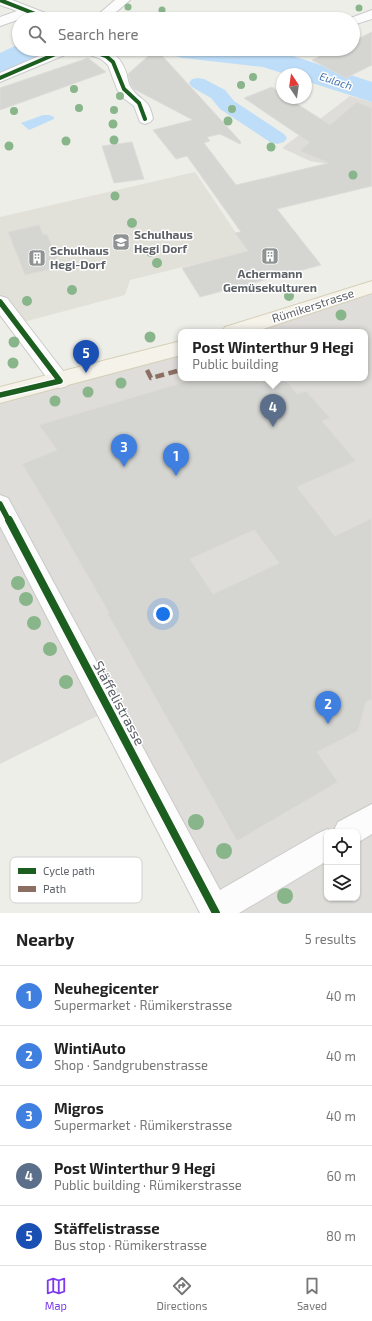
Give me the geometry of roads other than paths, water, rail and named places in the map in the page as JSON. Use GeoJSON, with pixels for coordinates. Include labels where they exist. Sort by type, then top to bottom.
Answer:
{"type":"FeatureCollection","features":[{"type":"Feature","properties":{"kind":"main road","name":"Rümikerstrasse"},"geometry":{"type":"LineString","coordinates":[[241,329],[372,287]]}},
{"type":"Feature","properties":{"kind":"main road"},"geometry":{"type":"LineString","coordinates":[[0,396],[178,349]]}},
{"type":"Feature","properties":{"kind":"street"},"geometry":{"type":"LineString","coordinates":[[0,0],[28,12]]}},
{"type":"Feature","properties":{"kind":"street"},"geometry":{"type":"LineString","coordinates":[[108,12],[123,0]]}},
{"type":"Feature","properties":{"kind":"street"},"geometry":{"type":"LineString","coordinates":[[360,18],[372,14]]}},
{"type":"Feature","properties":{"kind":"street"},"geometry":{"type":"LineString","coordinates":[[0,22],[12,18]]}},
{"type":"Feature","properties":{"kind":"street"},"geometry":{"type":"LineString","coordinates":[[0,78],[51,56]]}},
{"type":"Feature","properties":{"kind":"street"},"geometry":{"type":"LineString","coordinates":[[107,56],[114,61],[124,90],[140,103],[143,108],[145,119]]}},
{"type":"Feature","properties":{"kind":"street"},"geometry":{"type":"LineString","coordinates":[[0,302],[60,381]]}},
{"type":"Feature","properties":{"kind":"street","name":"Stäffelistrasse"},"geometry":{"type":"LineString","coordinates":[[0,504],[216,912]]}},
{"type":"Feature","properties":{"kind":"street"},"geometry":{"type":"LineString","coordinates":[[353,829],[372,818]]}},
{"type":"Feature","properties":{"kind":"street"},"geometry":{"type":"LineString","coordinates":[[216,912],[324,846]]}},
{"type":"Feature","properties":{"kind":"water"},"geometry":{"type":"Polygon","coordinates":[[[43,115],[49,115],[54,117],[54,119],[29,130],[21,123],[43,115]]]}},
{"type":"Feature","properties":{"kind":"waterway","name":"Eulach"},"geometry":{"type":"LineString","coordinates":[[0,65],[19,56]]}},
{"type":"Feature","properties":{"kind":"waterway","name":"Eulach"},"geometry":{"type":"LineString","coordinates":[[248,56],[267,58],[372,92]]}},
{"type":"Feature","properties":{"kind":"waterway"},"geometry":{"type":"LineString","coordinates":[[198,83],[218,94],[227,105],[277,138]]}},
{"type":"Feature","properties":{"kind":"place","name":"Schulhaus Hegi Dorf"},"geometry":{"type":"Point","coordinates":[121,242]}},
{"type":"Feature","properties":{"kind":"place","name":"Achermann Gemüsekulturen"},"geometry":{"type":"Point","coordinates":[270,256]}},
{"type":"Feature","properties":{"kind":"place","name":"Schulhaus Hegi-Dorf"},"geometry":{"type":"Point","coordinates":[37,258]}},
{"type":"Feature","properties":{"kind":"place","name":"Stäffelistrasse"},"geometry":{"type":"Point","coordinates":[86,373]}},
{"type":"Feature","properties":{"kind":"place","name":"Post Winterthur 9 Hegi"},"geometry":{"type":"Point","coordinates":[273,427]}},
{"type":"Feature","properties":{"kind":"place","name":"Migros"},"geometry":{"type":"Point","coordinates":[124,467]}},
{"type":"Feature","properties":{"kind":"place","name":"Neuhegicenter"},"geometry":{"type":"Point","coordinates":[176,476]}},
{"type":"Feature","properties":{"kind":"place","name":"WintiAuto"},"geometry":{"type":"Point","coordinates":[328,724]}}]}
